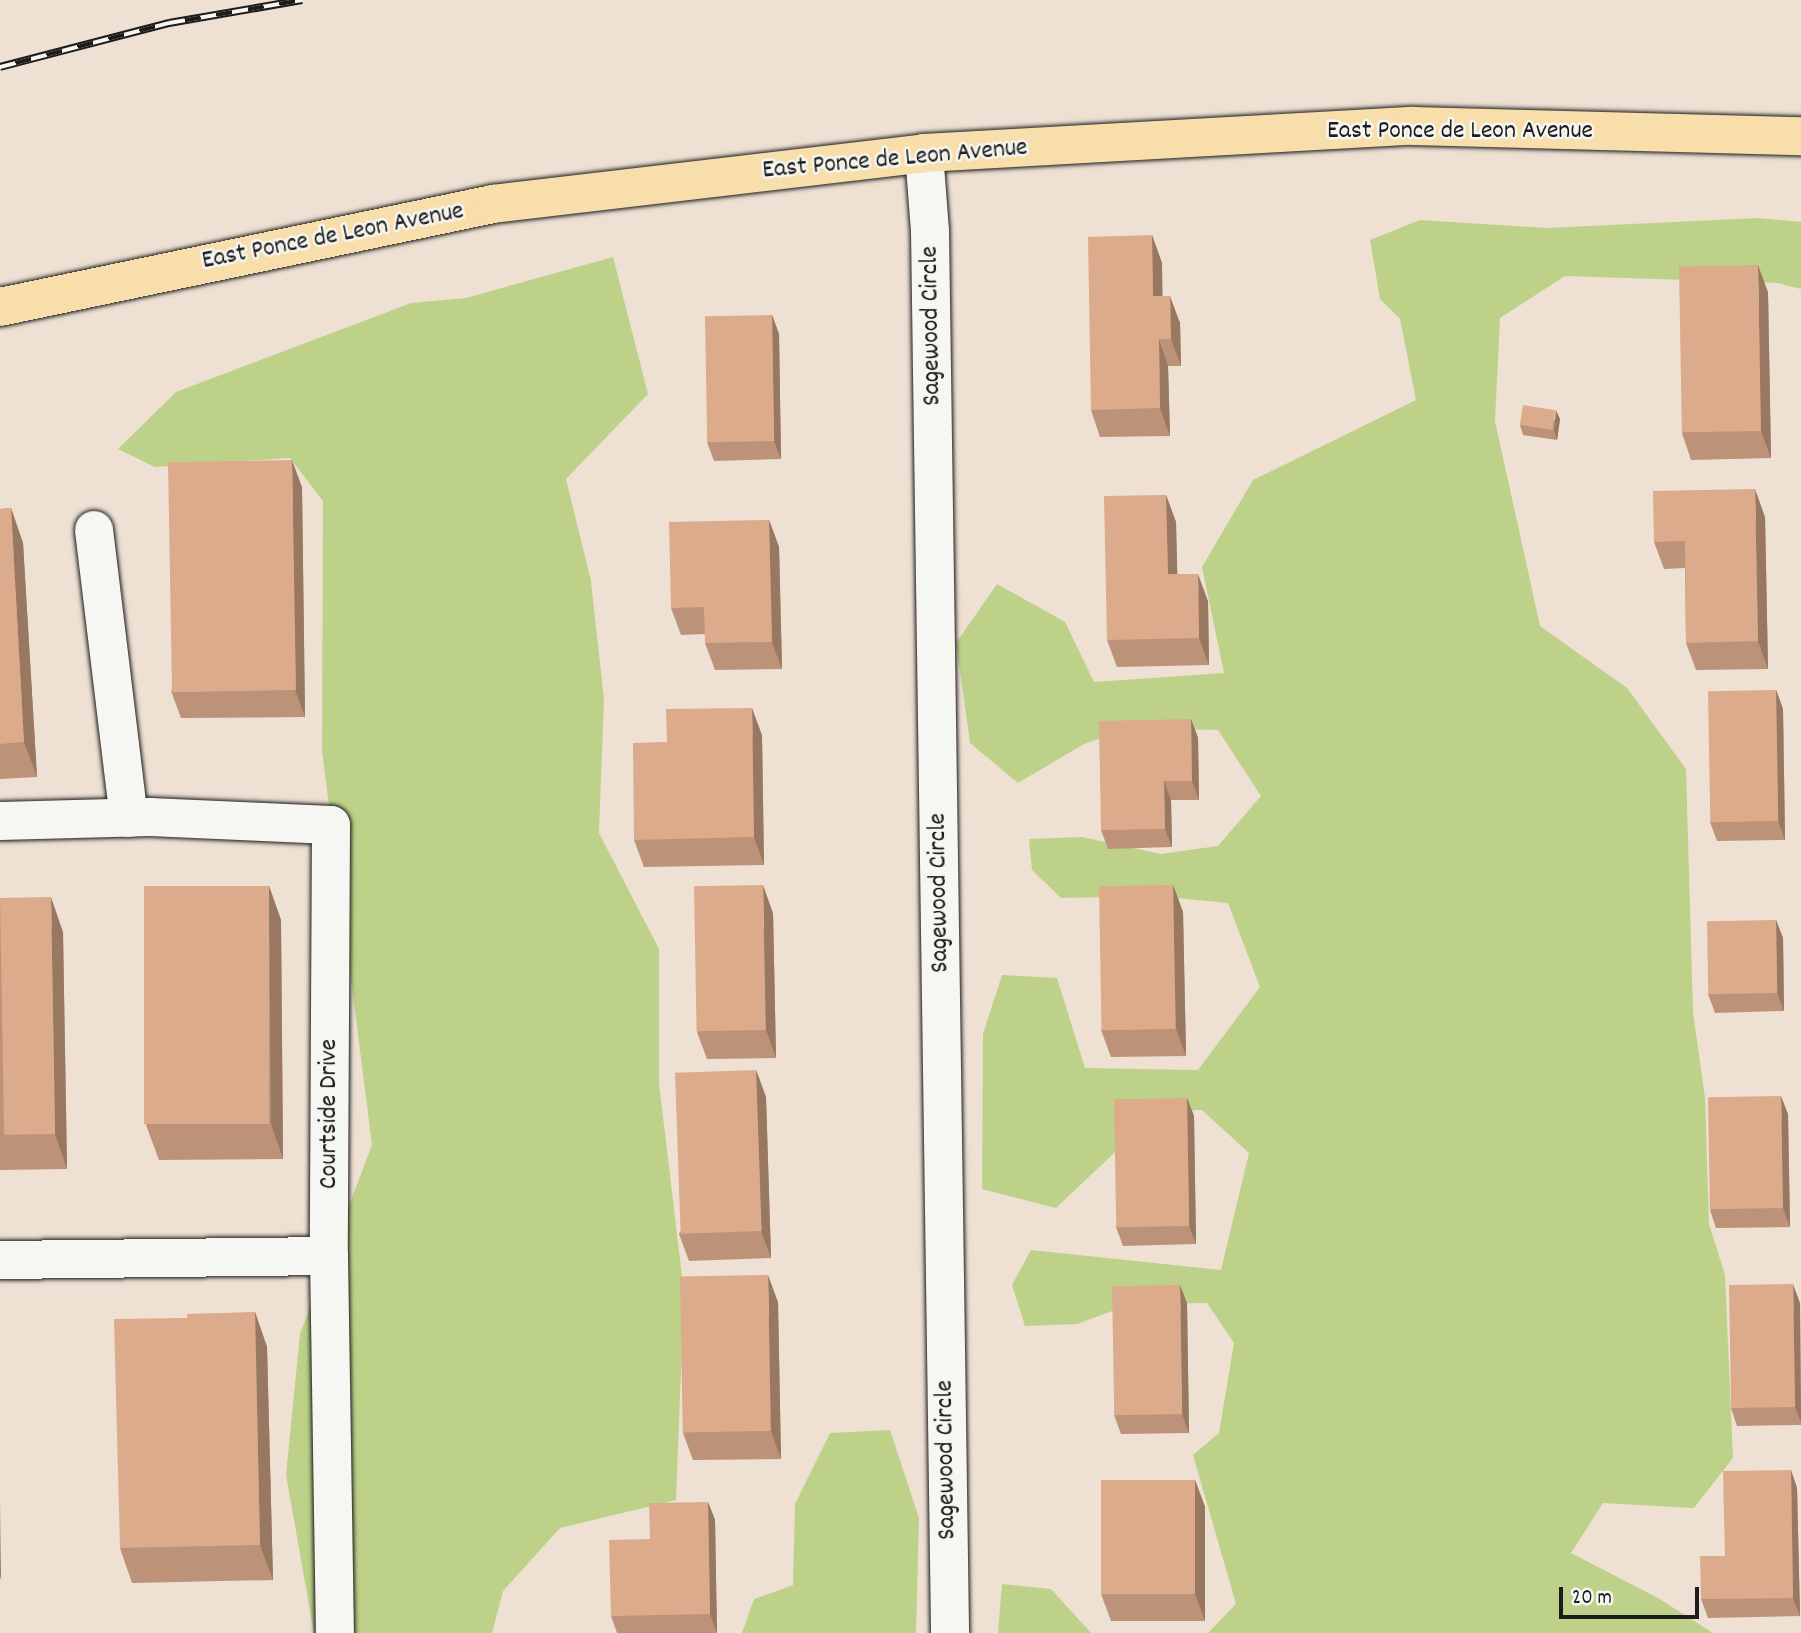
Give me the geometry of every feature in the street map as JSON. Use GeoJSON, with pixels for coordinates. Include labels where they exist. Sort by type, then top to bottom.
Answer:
{"type":"FeatureCollection","features":[{"type":"Feature","properties":{"kind":"main road","name":"East Ponce de Leon Avenue"},"geometry":{"type":"LineString","coordinates":[[0,307],[494,204],[924,153],[1413,126],[1801,136]]}},
{"type":"Feature","properties":{"kind":"street","name":"Sagewood Circle"},"geometry":{"type":"LineString","coordinates":[[924,153],[930,231],[950,1633]]}},
{"type":"Feature","properties":{"kind":"street"},"geometry":{"type":"LineString","coordinates":[[0,821],[139,817],[94,530]]}},
{"type":"Feature","properties":{"kind":"street","name":"Courtside Drive"},"geometry":{"type":"LineString","coordinates":[[139,817],[331,825],[329,1255]]}},
{"type":"Feature","properties":{"kind":"street"},"geometry":{"type":"LineString","coordinates":[[0,1260],[329,1255],[335,1633]]}},
{"type":"Feature","properties":{"kind":"green space"},"geometry":{"type":"Polygon","coordinates":[[[1758,218],[1801,222],[1801,289],[1778,283],[1565,276],[1500,318],[1495,421],[1540,626],[1627,688],[1686,769],[1693,1012],[1705,1098],[1709,1224],[1725,1275],[1733,1458],[1694,1508],[1603,1503],[1571,1553],[1658,1598],[1713,1633],[1208,1633],[1236,1604],[1193,1455],[1219,1433],[1234,1343],[1207,1303],[1131,1304],[1077,1324],[1025,1326],[1012,1285],[1031,1250],[1221,1270],[1249,1153],[1202,1110],[1140,1111],[1114,1153],[1056,1208],[982,1189],[983,1034],[1002,975],[1057,978],[1085,1068],[1198,1070],[1260,987],[1228,903],[1157,896],[1061,898],[1032,870],[1029,839],[1082,837],[1161,854],[1218,846],[1261,796],[1218,730],[1131,728],[1084,744],[1018,783],[970,743],[956,643],[997,584],[1065,622],[1094,682],[1224,673],[1202,567],[1253,480],[1416,400],[1400,319],[1380,299],[1370,240],[1420,220],[1548,228],[1758,218]]]}},
{"type":"Feature","properties":{"kind":"green space"},"geometry":{"type":"Polygon","coordinates":[[[613,257],[648,394],[566,479],[591,581],[604,700],[599,833],[659,949],[659,1083],[684,1293],[676,1500],[560,1528],[503,1591],[492,1633],[314,1633],[286,1475],[300,1334],[372,1145],[322,751],[323,501],[290,458],[155,467],[118,449],[176,392],[411,303],[466,298],[613,257]]]}},
{"type":"Feature","properties":{"kind":"green space"},"geometry":{"type":"Polygon","coordinates":[[[890,1430],[919,1518],[916,1633],[742,1633],[754,1599],[793,1585],[795,1504],[830,1433],[890,1430]]]}},
{"type":"Feature","properties":{"kind":"green space"},"geometry":{"type":"Polygon","coordinates":[[[1002,1584],[1051,1589],[1091,1633],[998,1633],[1002,1584]]]}},
{"type":"Feature","properties":{"kind":"building"},"geometry":{"type":"Polygon","coordinates":[[[1152,235],[1153,296],[1170,296],[1171,339],[1159,339],[1160,408],[1091,410],[1088,237],[1152,235]]]}},
{"type":"Feature","properties":{"kind":"building"},"geometry":{"type":"Polygon","coordinates":[[[1758,265],[1761,431],[1682,432],[1679,266],[1758,265]]]}},
{"type":"Feature","properties":{"kind":"building"},"geometry":{"type":"Polygon","coordinates":[[[772,315],[774,441],[707,442],[705,316],[772,315]]]}},
{"type":"Feature","properties":{"kind":"building"},"geometry":{"type":"Polygon","coordinates":[[[1523,405],[1556,410],[1552,430],[1520,425],[1523,405]]]}},
{"type":"Feature","properties":{"kind":"building"},"geometry":{"type":"Polygon","coordinates":[[[292,460],[296,690],[172,692],[168,462],[292,460]]]}},
{"type":"Feature","properties":{"kind":"building"},"geometry":{"type":"Polygon","coordinates":[[[1755,489],[1758,641],[1686,643],[1685,541],[1654,542],[1653,491],[1755,489]]]}},
{"type":"Feature","properties":{"kind":"building"},"geometry":{"type":"Polygon","coordinates":[[[1166,495],[1168,574],[1198,574],[1199,638],[1107,640],[1104,496],[1166,495]]]}},
{"type":"Feature","properties":{"kind":"building"},"geometry":{"type":"Polygon","coordinates":[[[11,508],[24,742],[0,744],[0,509],[11,508]]]}},
{"type":"Feature","properties":{"kind":"building"},"geometry":{"type":"Polygon","coordinates":[[[769,520],[772,642],[705,643],[704,607],[671,608],[669,522],[769,520]]]}},
{"type":"Feature","properties":{"kind":"building"},"geometry":{"type":"Polygon","coordinates":[[[1776,690],[1778,821],[1710,822],[1708,691],[1776,690]]]}},
{"type":"Feature","properties":{"kind":"building"},"geometry":{"type":"Polygon","coordinates":[[[752,708],[754,837],[634,840],[633,743],[667,742],[666,709],[752,708]]]}},
{"type":"Feature","properties":{"kind":"building"},"geometry":{"type":"Polygon","coordinates":[[[1191,719],[1192,781],[1164,781],[1165,829],[1101,830],[1099,721],[1191,719]]]}},
{"type":"Feature","properties":{"kind":"building"},"geometry":{"type":"Polygon","coordinates":[[[763,885],[766,1030],[697,1031],[694,886],[763,885]]]}},
{"type":"Feature","properties":{"kind":"building"},"geometry":{"type":"Polygon","coordinates":[[[1173,885],[1176,1029],[1102,1030],[1099,886],[1173,885]]]}},
{"type":"Feature","properties":{"kind":"building"},"geometry":{"type":"Polygon","coordinates":[[[144,886],[269,886],[269,1124],[144,1124],[144,886]]]}},
{"type":"Feature","properties":{"kind":"building"},"geometry":{"type":"Polygon","coordinates":[[[51,897],[55,1134],[4,1135],[0,898],[51,897]]]}},
{"type":"Feature","properties":{"kind":"building"},"geometry":{"type":"Polygon","coordinates":[[[1776,920],[1777,993],[1708,994],[1707,921],[1776,920]]]}},
{"type":"Feature","properties":{"kind":"building"},"geometry":{"type":"Polygon","coordinates":[[[756,1070],[762,1231],[681,1234],[675,1073],[756,1070]]]}},
{"type":"Feature","properties":{"kind":"building"},"geometry":{"type":"Polygon","coordinates":[[[1781,1096],[1783,1208],[1710,1209],[1708,1097],[1781,1096]]]}},
{"type":"Feature","properties":{"kind":"building"},"geometry":{"type":"Polygon","coordinates":[[[1187,1098],[1189,1226],[1116,1227],[1114,1099],[1187,1098]]]}},
{"type":"Feature","properties":{"kind":"building"},"geometry":{"type":"Polygon","coordinates":[[[768,1275],[771,1431],[683,1433],[680,1277],[768,1275]]]}},
{"type":"Feature","properties":{"kind":"building"},"geometry":{"type":"Polygon","coordinates":[[[1793,1284],[1795,1407],[1731,1408],[1729,1285],[1793,1284]]]}},
{"type":"Feature","properties":{"kind":"building"},"geometry":{"type":"Polygon","coordinates":[[[1180,1285],[1182,1414],[1114,1415],[1112,1286],[1180,1285]]]}},
{"type":"Feature","properties":{"kind":"building"},"geometry":{"type":"Polygon","coordinates":[[[255,1312],[260,1545],[120,1548],[114,1319],[187,1318],[187,1314],[255,1312]]]}},
{"type":"Feature","properties":{"kind":"building"},"geometry":{"type":"Polygon","coordinates":[[[1791,1470],[1793,1598],[1701,1599],[1700,1556],[1725,1556],[1723,1471],[1791,1470]]]}},
{"type":"Feature","properties":{"kind":"building"},"geometry":{"type":"Polygon","coordinates":[[[1101,1480],[1195,1480],[1195,1594],[1101,1594],[1101,1480]]]}},
{"type":"Feature","properties":{"kind":"building"},"geometry":{"type":"Polygon","coordinates":[[[708,1502],[710,1614],[611,1616],[609,1540],[650,1539],[649,1503],[708,1502]]]}},
{"type":"Feature","properties":{"kind":"railway"},"geometry":{"type":"LineString","coordinates":[[0,67],[169,23],[302,0]]}}]}
